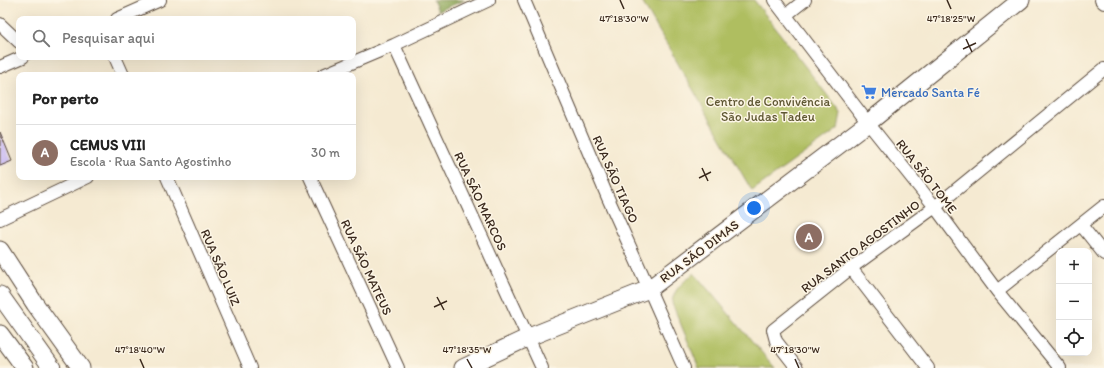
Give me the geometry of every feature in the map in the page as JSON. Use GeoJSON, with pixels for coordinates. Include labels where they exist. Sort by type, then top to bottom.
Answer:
{"type":"FeatureCollection","features":[{"type":"Feature","properties":{"kind":"street"},"geometry":{"type":"LineString","coordinates":[[124,16],[160,0]]}},
{"type":"Feature","properties":{"kind":"street"},"geometry":{"type":"LineString","coordinates":[[330,72],[394,45],[489,0]]}},
{"type":"Feature","properties":{"kind":"street","name":"RUA SÃO TIAGO"},"geometry":{"type":"LineString","coordinates":[[524,0],[608,198],[650,289],[684,368]]}},
{"type":"Feature","properties":{"kind":"street","name":"RUA SÃO TOME"},"geometry":{"type":"LineString","coordinates":[[774,0],[868,123],[935,207],[997,291],[1060,368]]}},
{"type":"Feature","properties":{"kind":"street"},"geometry":{"type":"LineString","coordinates":[[786,15],[805,0]]}},
{"type":"Feature","properties":{"kind":"street","name":"RUA SÃO DIMAS"},"geometry":{"type":"LineString","coordinates":[[463,368],[529,337],[650,289],[868,123],[1021,0]]}},
{"type":"Feature","properties":{"kind":"street"},"geometry":{"type":"LineString","coordinates":[[1101,0],[1104,3]]}},
{"type":"Feature","properties":{"kind":"street"},"geometry":{"type":"LineString","coordinates":[[0,24],[16,39]]}},
{"type":"Feature","properties":{"kind":"street","name":"RUA SÃO MARCOS"},"geometry":{"type":"LineString","coordinates":[[394,45],[542,368]]}},
{"type":"Feature","properties":{"kind":"street"},"geometry":{"type":"LineString","coordinates":[[0,67],[16,60]]}},
{"type":"Feature","properties":{"kind":"street"},"geometry":{"type":"LineString","coordinates":[[116,60],[122,72]]}},
{"type":"Feature","properties":{"kind":"street","name":"RUA SANTO AGOSTINHO"},"geometry":{"type":"LineString","coordinates":[[797,368],[776,342],[773,330],[851,268],[935,207],[1104,70]]}},
{"type":"Feature","properties":{"kind":"street"},"geometry":{"type":"LineString","coordinates":[[0,219],[82,180]]}},
{"type":"Feature","properties":{"kind":"street","name":"RUA SÃO LUIZ"},"geometry":{"type":"LineString","coordinates":[[168,180],[250,368]]}},
{"type":"Feature","properties":{"kind":"street","name":"RUA SÃO MATEUS"},"geometry":{"type":"LineString","coordinates":[[311,180],[398,368]]}},
{"type":"Feature","properties":{"kind":"street"},"geometry":{"type":"LineString","coordinates":[[997,291],[1104,206]]}},
{"type":"Feature","properties":{"kind":"street"},"geometry":{"type":"LineString","coordinates":[[1081,225],[1104,254]]}},
{"type":"Feature","properties":{"kind":"street"},"geometry":{"type":"LineString","coordinates":[[0,250],[81,368]]}},
{"type":"Feature","properties":{"kind":"street"},"geometry":{"type":"LineString","coordinates":[[851,268],[928,368]]}},
{"type":"Feature","properties":{"kind":"street"},"geometry":{"type":"LineString","coordinates":[[0,295],[52,368]]}},
{"type":"Feature","properties":{"kind":"street"},"geometry":{"type":"LineString","coordinates":[[0,334],[25,368]]}},
{"type":"Feature","properties":{"kind":"green space"},"geometry":{"type":"Polygon","coordinates":[[[433,0],[465,0],[438,11],[433,0]]]}},
{"type":"Feature","properties":{"kind":"green space","name":"Centro de Convivência São Judas Tadeu"},"geometry":{"type":"Polygon","coordinates":[[[641,0],[754,0],[841,113],[838,129],[752,191],[641,0]]]}},
{"type":"Feature","properties":{"kind":"green space"},"geometry":{"type":"Polygon","coordinates":[[[694,273],[775,368],[699,368],[672,303],[674,294],[694,273]]]}},
{"type":"Feature","properties":{"kind":"building"},"geometry":{"type":"Polygon","coordinates":[[[0,132],[12,161],[0,166],[0,132]]]}},
{"type":"Feature","properties":{"kind":"place","name":"Mercado Santa Fé"},"geometry":{"type":"Point","coordinates":[869,92]}},
{"type":"Feature","properties":{"kind":"place","name":"CEMUS VIII"},"geometry":{"type":"Point","coordinates":[809,237]}}]}
